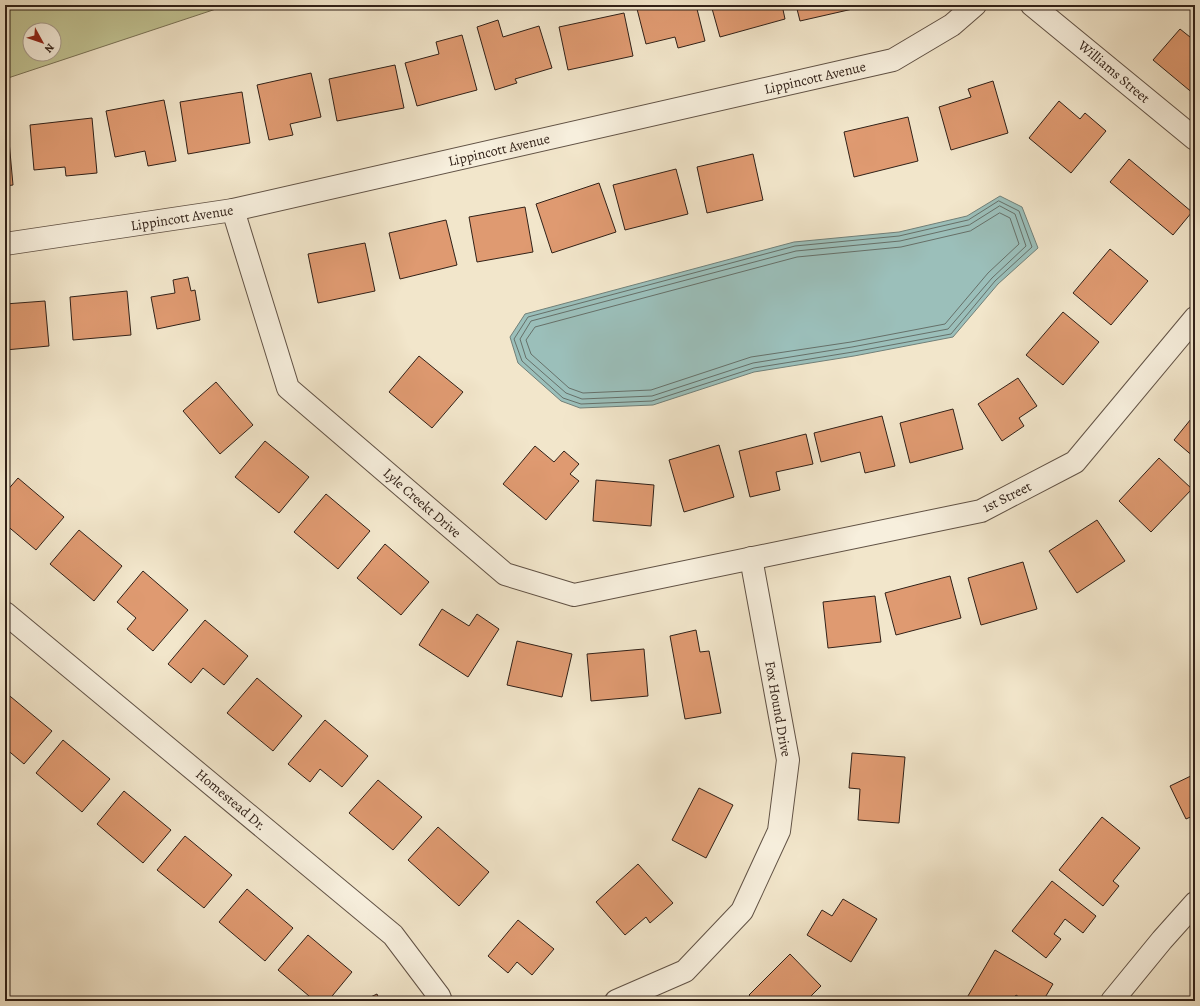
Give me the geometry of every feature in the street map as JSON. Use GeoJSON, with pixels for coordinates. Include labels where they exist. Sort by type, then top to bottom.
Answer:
{"type":"FeatureCollection","features":[{"type":"Feature","properties":{"kind":"street","name":"Lippincott Avenue"},"geometry":{"type":"LineString","coordinates":[[5,244],[233,210],[892,60],[952,25],[975,5]]}},
{"type":"Feature","properties":{"kind":"street","name":"Williams Street"},"geometry":{"type":"LineString","coordinates":[[1032,5],[1195,140]]}},
{"type":"Feature","properties":{"kind":"street","name":"Lyle Creekt Drive"},"geometry":{"type":"LineString","coordinates":[[233,210],[288,388],[505,574],[574,595],[751,558]]}},
{"type":"Feature","properties":{"kind":"street","name":"1st Street"},"geometry":{"type":"LineString","coordinates":[[751,558],[981,511],[1075,462],[1195,318]]}},
{"type":"Feature","properties":{"kind":"street","name":"Fox Hound Drive"},"geometry":{"type":"LineString","coordinates":[[616,1001],[685,971],[742,911],[779,831],[788,760],[751,558]]}},
{"type":"Feature","properties":{"kind":"street","name":"Homestead Dr."},"geometry":{"type":"LineString","coordinates":[[5,613],[393,935],[439,996],[441,1001]]}},
{"type":"Feature","properties":{"kind":"street"},"geometry":{"type":"LineString","coordinates":[[1112,1001],[1162,940],[1195,903]]}},
{"type":"Feature","properties":{"kind":"green space"},"geometry":{"type":"Polygon","coordinates":[[[5,5],[228,5],[62,60],[62,22],[22,22],[22,62],[56,62],[5,79],[5,5]]]}},
{"type":"Feature","properties":{"kind":"water"},"geometry":{"type":"Polygon","coordinates":[[[1000,196],[1022,207],[1038,248],[998,284],[953,337],[854,356],[754,372],[653,405],[580,408],[561,401],[518,363],[510,337],[525,314],[794,242],[899,232],[967,216],[1000,196]]]}},
{"type":"Feature","properties":{"kind":"building"},"geometry":{"type":"Polygon","coordinates":[[[636,5],[696,5],[705,41],[678,48],[675,37],[646,44],[636,5]]]}},
{"type":"Feature","properties":{"kind":"building"},"geometry":{"type":"Polygon","coordinates":[[[711,5],[782,5],[785,19],[720,37],[711,5]]]}},
{"type":"Feature","properties":{"kind":"building"},"geometry":{"type":"Polygon","coordinates":[[[796,5],[857,5],[857,8],[800,21],[796,5]]]}},
{"type":"Feature","properties":{"kind":"building"},"geometry":{"type":"Polygon","coordinates":[[[624,13],[633,56],[568,70],[559,27],[624,13]]]}},
{"type":"Feature","properties":{"kind":"building"},"geometry":{"type":"Polygon","coordinates":[[[498,20],[503,37],[539,26],[552,68],[515,79],[517,83],[495,90],[477,27],[498,20]]]}},
{"type":"Feature","properties":{"kind":"building"},"geometry":{"type":"Polygon","coordinates":[[[1180,29],[1195,41],[1195,95],[1153,60],[1180,29]]]}},
{"type":"Feature","properties":{"kind":"building"},"geometry":{"type":"Polygon","coordinates":[[[462,35],[477,90],[417,106],[405,63],[439,54],[436,42],[462,35]]]}},
{"type":"Feature","properties":{"kind":"building"},"geometry":{"type":"Polygon","coordinates":[[[395,65],[404,108],[337,121],[329,79],[395,65]]]}},
{"type":"Feature","properties":{"kind":"building"},"geometry":{"type":"Polygon","coordinates":[[[311,73],[321,117],[290,124],[293,135],[269,140],[257,85],[311,73]]]}},
{"type":"Feature","properties":{"kind":"building"},"geometry":{"type":"Polygon","coordinates":[[[993,81],[1008,133],[951,150],[939,107],[971,97],[968,89],[993,81]]]}},
{"type":"Feature","properties":{"kind":"building"},"geometry":{"type":"Polygon","coordinates":[[[242,92],[250,143],[188,154],[180,102],[242,92]]]}},
{"type":"Feature","properties":{"kind":"building"},"geometry":{"type":"Polygon","coordinates":[[[164,100],[176,161],[148,166],[145,151],[115,157],[106,111],[164,100]]]}},
{"type":"Feature","properties":{"kind":"building"},"geometry":{"type":"Polygon","coordinates":[[[1059,101],[1080,119],[1085,113],[1106,131],[1071,173],[1029,138],[1059,101]]]}},
{"type":"Feature","properties":{"kind":"building"},"geometry":{"type":"Polygon","coordinates":[[[908,117],[918,161],[854,177],[844,132],[908,117]]]}},
{"type":"Feature","properties":{"kind":"building"},"geometry":{"type":"Polygon","coordinates":[[[92,118],[97,173],[66,176],[65,167],[34,170],[30,125],[92,118]]]}},
{"type":"Feature","properties":{"kind":"building"},"geometry":{"type":"Polygon","coordinates":[[[5,141],[9,141],[13,185],[5,186],[5,141]]]}},
{"type":"Feature","properties":{"kind":"building"},"geometry":{"type":"Polygon","coordinates":[[[753,154],[763,200],[707,213],[697,167],[753,154]]]}},
{"type":"Feature","properties":{"kind":"building"},"geometry":{"type":"Polygon","coordinates":[[[1129,159],[1192,212],[1173,235],[1110,182],[1129,159]]]}},
{"type":"Feature","properties":{"kind":"building"},"geometry":{"type":"Polygon","coordinates":[[[676,169],[688,214],[625,230],[613,185],[676,169]]]}},
{"type":"Feature","properties":{"kind":"building"},"geometry":{"type":"Polygon","coordinates":[[[599,183],[616,232],[552,253],[536,204],[599,183]]]}},
{"type":"Feature","properties":{"kind":"building"},"geometry":{"type":"Polygon","coordinates":[[[525,207],[533,252],[477,262],[469,217],[525,207]]]}},
{"type":"Feature","properties":{"kind":"building"},"geometry":{"type":"Polygon","coordinates":[[[446,220],[457,265],[400,279],[389,233],[446,220]]]}},
{"type":"Feature","properties":{"kind":"building"},"geometry":{"type":"Polygon","coordinates":[[[365,243],[375,291],[318,303],[308,254],[365,243]]]}},
{"type":"Feature","properties":{"kind":"building"},"geometry":{"type":"Polygon","coordinates":[[[1110,249],[1148,281],[1111,325],[1073,293],[1110,249]]]}},
{"type":"Feature","properties":{"kind":"building"},"geometry":{"type":"Polygon","coordinates":[[[188,277],[191,291],[195,290],[200,320],[157,329],[151,297],[175,293],[173,280],[188,277]]]}},
{"type":"Feature","properties":{"kind":"building"},"geometry":{"type":"Polygon","coordinates":[[[127,291],[131,335],[73,340],[70,297],[127,291]]]}},
{"type":"Feature","properties":{"kind":"building"},"geometry":{"type":"Polygon","coordinates":[[[45,301],[49,346],[5,350],[5,304],[45,301]]]}},
{"type":"Feature","properties":{"kind":"building"},"geometry":{"type":"Polygon","coordinates":[[[1063,312],[1099,342],[1063,385],[1026,355],[1063,312]]]}},
{"type":"Feature","properties":{"kind":"building"},"geometry":{"type":"Polygon","coordinates":[[[419,356],[463,392],[432,428],[389,392],[419,356]]]}},
{"type":"Feature","properties":{"kind":"building"},"geometry":{"type":"Polygon","coordinates":[[[1018,378],[1037,406],[1019,418],[1024,426],[1002,441],[978,404],[1018,378]]]}},
{"type":"Feature","properties":{"kind":"building"},"geometry":{"type":"Polygon","coordinates":[[[216,382],[253,425],[220,454],[183,411],[216,382]]]}},
{"type":"Feature","properties":{"kind":"building"},"geometry":{"type":"Polygon","coordinates":[[[953,409],[963,449],[910,463],[900,423],[953,409]]]}},
{"type":"Feature","properties":{"kind":"building"},"geometry":{"type":"Polygon","coordinates":[[[1195,414],[1195,458],[1174,440],[1195,414]]]}},
{"type":"Feature","properties":{"kind":"building"},"geometry":{"type":"Polygon","coordinates":[[[882,416],[895,466],[865,473],[860,452],[821,462],[814,433],[882,416]]]}},
{"type":"Feature","properties":{"kind":"building"},"geometry":{"type":"Polygon","coordinates":[[[806,434],[813,464],[776,472],[780,490],[750,497],[739,451],[806,434]]]}},
{"type":"Feature","properties":{"kind":"building"},"geometry":{"type":"Polygon","coordinates":[[[265,441],[309,477],[279,513],[235,477],[265,441]]]}},
{"type":"Feature","properties":{"kind":"building"},"geometry":{"type":"Polygon","coordinates":[[[719,445],[734,497],[684,512],[669,460],[719,445]]]}},
{"type":"Feature","properties":{"kind":"building"},"geometry":{"type":"Polygon","coordinates":[[[535,446],[554,462],[564,451],[579,464],[570,474],[579,481],[546,520],[503,484],[535,446]]]}},
{"type":"Feature","properties":{"kind":"building"},"geometry":{"type":"Polygon","coordinates":[[[1159,458],[1192,489],[1151,532],[1119,501],[1159,458]]]}},
{"type":"Feature","properties":{"kind":"building"},"geometry":{"type":"Polygon","coordinates":[[[18,478],[64,517],[36,550],[5,524],[5,493],[18,478]]]}},
{"type":"Feature","properties":{"kind":"building"},"geometry":{"type":"Polygon","coordinates":[[[596,480],[654,485],[651,526],[593,521],[596,480]]]}},
{"type":"Feature","properties":{"kind":"building"},"geometry":{"type":"Polygon","coordinates":[[[326,494],[370,531],[338,569],[294,532],[326,494]]]}},
{"type":"Feature","properties":{"kind":"building"},"geometry":{"type":"Polygon","coordinates":[[[1097,520],[1125,561],[1077,593],[1049,551],[1097,520]]]}},
{"type":"Feature","properties":{"kind":"building"},"geometry":{"type":"Polygon","coordinates":[[[79,530],[122,566],[94,601],[50,564],[79,530]]]}},
{"type":"Feature","properties":{"kind":"building"},"geometry":{"type":"Polygon","coordinates":[[[385,544],[429,582],[401,615],[357,578],[385,544]]]}},
{"type":"Feature","properties":{"kind":"building"},"geometry":{"type":"Polygon","coordinates":[[[1023,562],[1037,609],[981,625],[968,578],[1023,562]]]}},
{"type":"Feature","properties":{"kind":"building"},"geometry":{"type":"Polygon","coordinates":[[[143,571],[188,610],[153,651],[127,629],[136,618],[117,602],[143,571]]]}},
{"type":"Feature","properties":{"kind":"building"},"geometry":{"type":"Polygon","coordinates":[[[950,576],[961,618],[896,635],[885,593],[950,576]]]}},
{"type":"Feature","properties":{"kind":"building"},"geometry":{"type":"Polygon","coordinates":[[[875,596],[881,642],[828,648],[823,602],[875,596]]]}},
{"type":"Feature","properties":{"kind":"building"},"geometry":{"type":"Polygon","coordinates":[[[442,609],[469,626],[477,614],[499,629],[468,677],[419,645],[442,609]]]}},
{"type":"Feature","properties":{"kind":"building"},"geometry":{"type":"Polygon","coordinates":[[[205,620],[248,656],[224,685],[203,668],[191,683],[168,664],[205,620]]]}},
{"type":"Feature","properties":{"kind":"building"},"geometry":{"type":"Polygon","coordinates":[[[696,630],[700,652],[709,651],[721,713],[685,719],[670,636],[696,630]]]}},
{"type":"Feature","properties":{"kind":"building"},"geometry":{"type":"Polygon","coordinates":[[[517,641],[572,654],[562,697],[507,685],[517,641]]]}},
{"type":"Feature","properties":{"kind":"building"},"geometry":{"type":"Polygon","coordinates":[[[644,649],[648,696],[591,701],[587,654],[644,649]]]}},
{"type":"Feature","properties":{"kind":"building"},"geometry":{"type":"Polygon","coordinates":[[[257,678],[302,716],[273,751],[227,713],[257,678]]]}},
{"type":"Feature","properties":{"kind":"building"},"geometry":{"type":"Polygon","coordinates":[[[5,692],[52,731],[24,764],[5,748],[5,692]]]}},
{"type":"Feature","properties":{"kind":"building"},"geometry":{"type":"Polygon","coordinates":[[[325,720],[368,756],[342,787],[320,769],[310,782],[288,764],[325,720]]]}},
{"type":"Feature","properties":{"kind":"building"},"geometry":{"type":"Polygon","coordinates":[[[63,740],[110,779],[82,812],[36,773],[63,740]]]}},
{"type":"Feature","properties":{"kind":"building"},"geometry":{"type":"Polygon","coordinates":[[[852,753],[905,757],[899,823],[858,820],[860,789],[849,788],[852,753]]]}},
{"type":"Feature","properties":{"kind":"building"},"geometry":{"type":"Polygon","coordinates":[[[1195,774],[1195,815],[1186,819],[1170,786],[1195,774]]]}},
{"type":"Feature","properties":{"kind":"building"},"geometry":{"type":"Polygon","coordinates":[[[378,780],[422,817],[393,850],[349,813],[378,780]]]}},
{"type":"Feature","properties":{"kind":"building"},"geometry":{"type":"Polygon","coordinates":[[[699,788],[733,805],[706,858],[672,840],[699,788]]]}},
{"type":"Feature","properties":{"kind":"building"},"geometry":{"type":"Polygon","coordinates":[[[124,791],[171,830],[143,863],[97,824],[124,791]]]}},
{"type":"Feature","properties":{"kind":"building"},"geometry":{"type":"Polygon","coordinates":[[[1102,817],[1140,848],[1113,881],[1119,886],[1103,906],[1059,870],[1102,817]]]}},
{"type":"Feature","properties":{"kind":"building"},"geometry":{"type":"Polygon","coordinates":[[[438,827],[489,872],[459,906],[408,860],[438,827]]]}},
{"type":"Feature","properties":{"kind":"building"},"geometry":{"type":"Polygon","coordinates":[[[185,836],[232,875],[204,908],[157,870],[185,836]]]}},
{"type":"Feature","properties":{"kind":"building"},"geometry":{"type":"Polygon","coordinates":[[[638,864],[673,903],[650,923],[646,917],[625,935],[596,902],[638,864]]]}},
{"type":"Feature","properties":{"kind":"building"},"geometry":{"type":"Polygon","coordinates":[[[1052,881],[1096,916],[1083,933],[1065,919],[1054,934],[1061,939],[1046,958],[1012,931],[1052,881]]]}},
{"type":"Feature","properties":{"kind":"building"},"geometry":{"type":"Polygon","coordinates":[[[247,889],[293,928],[265,961],[219,922],[247,889]]]}},
{"type":"Feature","properties":{"kind":"building"},"geometry":{"type":"Polygon","coordinates":[[[843,899],[877,919],[851,962],[807,935],[822,910],[832,916],[843,899]]]}},
{"type":"Feature","properties":{"kind":"building"},"geometry":{"type":"Polygon","coordinates":[[[518,920],[554,949],[532,975],[517,962],[508,973],[488,956],[518,920]]]}},
{"type":"Feature","properties":{"kind":"building"},"geometry":{"type":"Polygon","coordinates":[[[308,935],[352,972],[328,1001],[315,1001],[278,970],[308,935]]]}},
{"type":"Feature","properties":{"kind":"building"},"geometry":{"type":"Polygon","coordinates":[[[995,950],[1053,984],[1043,1001],[1025,1001],[1016,995],[1012,1001],[965,1001],[995,950]]]}},
{"type":"Feature","properties":{"kind":"building"},"geometry":{"type":"Polygon","coordinates":[[[790,954],[821,986],[806,1001],[754,1001],[749,995],[790,954]]]}},
{"type":"Feature","properties":{"kind":"building"},"geometry":{"type":"Polygon","coordinates":[[[377,994],[380,1001],[362,1001],[377,994]]]}}]}
